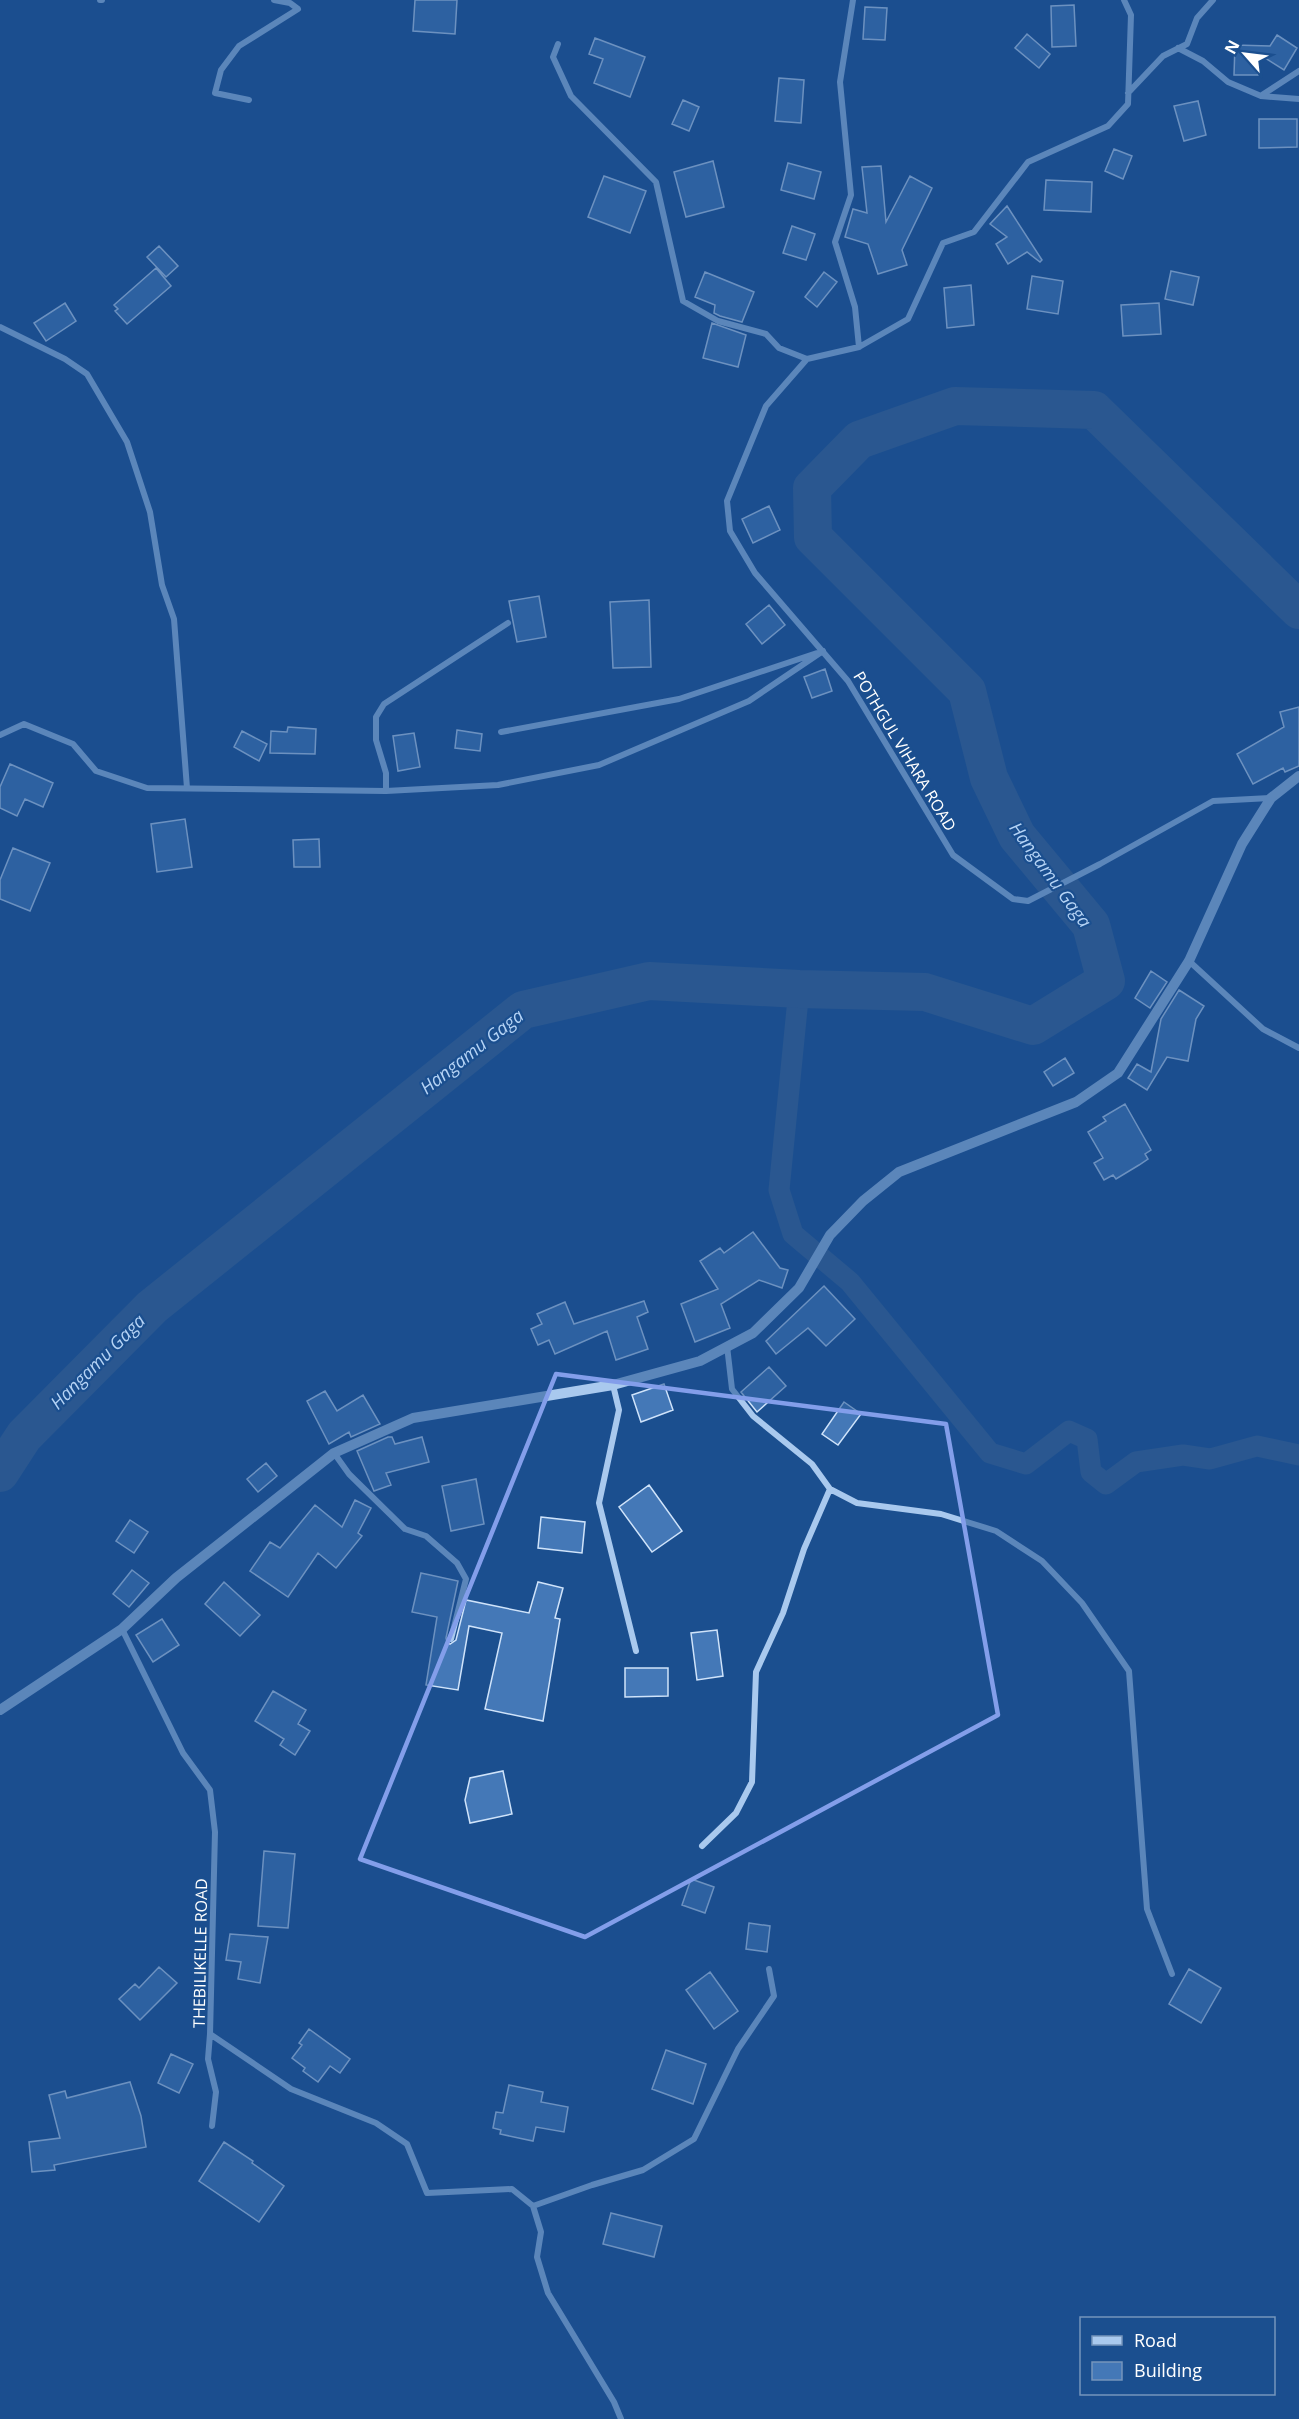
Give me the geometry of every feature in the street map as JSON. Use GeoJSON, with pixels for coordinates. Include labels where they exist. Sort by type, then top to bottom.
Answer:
{"type":"FeatureCollection","features":[{"type":"Feature","properties":{"kind":"street"},"geometry":{"type":"LineString","coordinates":[[249,100],[215,93],[221,70],[239,46],[298,9],[290,3],[274,0]]}},
{"type":"Feature","properties":{"kind":"street"},"geometry":{"type":"LineString","coordinates":[[853,0],[840,82],[851,195],[835,242],[855,307],[859,347]]}},
{"type":"Feature","properties":{"kind":"street"},"geometry":{"type":"LineString","coordinates":[[558,44],[553,57],[571,96],[656,182],[683,301],[718,321],[766,334],[779,348],[807,359],[859,347],[908,319],[943,243],[974,232],[1028,162],[1108,126],[1128,104],[1131,15],[1124,0]]}},
{"type":"Feature","properties":{"kind":"street"},"geometry":{"type":"LineString","coordinates":[[1127,93],[1163,56],[1187,44],[1197,18],[1213,0]]}},
{"type":"Feature","properties":{"kind":"street"},"geometry":{"type":"LineString","coordinates":[[1178,48],[1203,61],[1228,82],[1261,96],[1299,99]]}},
{"type":"Feature","properties":{"kind":"street"},"geometry":{"type":"LineString","coordinates":[[1261,96],[1299,71]]}},
{"type":"Feature","properties":{"kind":"street"},"geometry":{"type":"LineString","coordinates":[[0,327],[65,359],[87,374],[127,442],[150,512],[162,585],[174,619],[187,789]]}},
{"type":"Feature","properties":{"kind":"street","name":"POTHGUL VIHARA ROAD"},"geometry":{"type":"LineString","coordinates":[[807,359],[766,406],[727,501],[730,531],[755,573],[848,681],[953,855],[1013,899],[1028,900],[1100,864],[1213,801],[1271,798]]}},
{"type":"Feature","properties":{"kind":"street"},"geometry":{"type":"LineString","coordinates":[[386,791],[386,773],[376,740],[376,717],[384,705],[507,623]]}},
{"type":"Feature","properties":{"kind":"street"},"geometry":{"type":"LineString","coordinates":[[0,735],[24,724],[73,744],[96,771],[147,788],[386,791],[498,785],[599,765],[749,701],[823,651]]}},
{"type":"Feature","properties":{"kind":"street"},"geometry":{"type":"LineString","coordinates":[[501,732],[679,699],[823,651]]}},
{"type":"Feature","properties":{"kind":"street"},"geometry":{"type":"LineString","coordinates":[[0,1710],[122,1629],[176,1578],[334,1453],[413,1418],[613,1386],[700,1361],[753,1333],[800,1288],[830,1235],[863,1201],[899,1172],[1076,1102],[1118,1073],[1189,961],[1242,844],[1271,798],[1299,776]]}},
{"type":"Feature","properties":{"kind":"street"},"geometry":{"type":"LineString","coordinates":[[1189,961],[1263,1029],[1299,1048]]}},
{"type":"Feature","properties":{"kind":"street"},"geometry":{"type":"LineString","coordinates":[[727,1347],[732,1389],[753,1416],[812,1464],[830,1489],[857,1503],[941,1514],[996,1531],[1042,1561],[1082,1603],[1129,1671],[1147,1909],[1172,1974]]}},
{"type":"Feature","properties":{"kind":"street"},"geometry":{"type":"LineString","coordinates":[[613,1386],[619,1410],[599,1503],[636,1651]]}},
{"type":"Feature","properties":{"kind":"street"},"geometry":{"type":"LineString","coordinates":[[334,1453],[349,1474],[405,1529],[426,1536],[457,1563],[466,1579],[451,1639]]}},
{"type":"Feature","properties":{"kind":"street"},"geometry":{"type":"LineString","coordinates":[[702,1846],[736,1814],[752,1782],[756,1672],[783,1613],[804,1549],[830,1489]]}},
{"type":"Feature","properties":{"kind":"street","name":"THEBILIKELLE ROAD"},"geometry":{"type":"LineString","coordinates":[[122,1629],[183,1753],[210,1790],[215,1832],[210,2034],[291,2089],[376,2123],[407,2144],[427,2193],[512,2188],[533,2206]]}},
{"type":"Feature","properties":{"kind":"street"},"geometry":{"type":"LineString","coordinates":[[621,2419],[614,2402],[548,2293],[537,2257],[541,2232],[533,2206],[643,2170],[694,2139],[738,2049],[774,1996],[769,1969]]}},
{"type":"Feature","properties":{"kind":"street"},"geometry":{"type":"LineString","coordinates":[[210,2034],[208,2059],[216,2092],[212,2126]]}},
{"type":"Feature","properties":{"kind":"highlighted area"},"geometry":{"type":"Polygon","coordinates":[[[556,1374],[946,1424],[998,1715],[585,1937],[360,1859],[556,1374]]]}},
{"type":"Feature","properties":{"kind":"building"},"geometry":{"type":"Polygon","coordinates":[[[415,0],[457,0],[455,34],[413,31],[415,0]]]}},
{"type":"Feature","properties":{"kind":"building"},"geometry":{"type":"Polygon","coordinates":[[[1074,5],[1076,46],[1052,47],[1051,6],[1074,5]]]}},
{"type":"Feature","properties":{"kind":"building"},"geometry":{"type":"Polygon","coordinates":[[[865,7],[887,8],[885,40],[863,39],[865,7]]]}},
{"type":"Feature","properties":{"kind":"building"},"geometry":{"type":"Polygon","coordinates":[[[1027,34],[1050,54],[1039,68],[1015,48],[1027,34]]]}},
{"type":"Feature","properties":{"kind":"building"},"geometry":{"type":"Polygon","coordinates":[[[1277,35],[1297,48],[1284,70],[1259,54],[1258,75],[1234,75],[1235,45],[1270,46],[1277,35]]]}},
{"type":"Feature","properties":{"kind":"building"},"geometry":{"type":"Polygon","coordinates":[[[595,38],[645,57],[630,97],[594,83],[603,59],[589,54],[595,38]]]}},
{"type":"Feature","properties":{"kind":"building"},"geometry":{"type":"Polygon","coordinates":[[[779,78],[804,80],[801,123],[775,121],[779,78]]]}},
{"type":"Feature","properties":{"kind":"building"},"geometry":{"type":"Polygon","coordinates":[[[683,100],[699,107],[689,131],[672,124],[683,100]]]}},
{"type":"Feature","properties":{"kind":"building"},"geometry":{"type":"Polygon","coordinates":[[[1198,101],[1206,135],[1184,141],[1174,106],[1198,101]]]}},
{"type":"Feature","properties":{"kind":"building"},"geometry":{"type":"Polygon","coordinates":[[[1259,119],[1297,119],[1297,147],[1259,148],[1259,119]]]}},
{"type":"Feature","properties":{"kind":"building"},"geometry":{"type":"Polygon","coordinates":[[[1114,149],[1132,156],[1123,179],[1105,171],[1114,149]]]}},
{"type":"Feature","properties":{"kind":"building"},"geometry":{"type":"Polygon","coordinates":[[[713,161],[724,207],[686,217],[674,172],[713,161]]]}},
{"type":"Feature","properties":{"kind":"building"},"geometry":{"type":"Polygon","coordinates":[[[788,163],[821,172],[814,199],[781,190],[788,163]]]}},
{"type":"Feature","properties":{"kind":"building"},"geometry":{"type":"Polygon","coordinates":[[[881,166],[886,222],[910,176],[932,188],[902,250],[907,265],[878,274],[868,244],[845,237],[853,209],[867,213],[862,167],[881,166]]]}},
{"type":"Feature","properties":{"kind":"building"},"geometry":{"type":"Polygon","coordinates":[[[604,176],[646,191],[630,233],[588,217],[604,176]]]}},
{"type":"Feature","properties":{"kind":"building"},"geometry":{"type":"Polygon","coordinates":[[[1046,180],[1092,182],[1091,212],[1044,210],[1046,180]]]}},
{"type":"Feature","properties":{"kind":"building"},"geometry":{"type":"Polygon","coordinates":[[[1007,206],[1042,260],[1040,262],[1027,252],[1008,264],[996,244],[1007,237],[990,224],[1007,206]]]}},
{"type":"Feature","properties":{"kind":"building"},"geometry":{"type":"Polygon","coordinates":[[[792,226],[815,234],[806,260],[783,253],[792,226]]]}},
{"type":"Feature","properties":{"kind":"building"},"geometry":{"type":"Polygon","coordinates":[[[159,246],[178,266],[166,277],[147,257],[159,246]]]}},
{"type":"Feature","properties":{"kind":"building"},"geometry":{"type":"Polygon","coordinates":[[[156,268],[171,286],[127,324],[115,311],[118,309],[114,305],[156,268]]]}},
{"type":"Feature","properties":{"kind":"building"},"geometry":{"type":"Polygon","coordinates":[[[1171,271],[1199,277],[1193,305],[1165,299],[1171,271]]]}},
{"type":"Feature","properties":{"kind":"building"},"geometry":{"type":"Polygon","coordinates":[[[705,272],[754,292],[742,322],[714,313],[715,305],[695,297],[705,272]]]}},
{"type":"Feature","properties":{"kind":"building"},"geometry":{"type":"Polygon","coordinates":[[[824,272],[837,282],[817,307],[805,297],[824,272]]]}},
{"type":"Feature","properties":{"kind":"building"},"geometry":{"type":"Polygon","coordinates":[[[1032,276],[1063,281],[1058,314],[1027,309],[1032,276]]]}},
{"type":"Feature","properties":{"kind":"building"},"geometry":{"type":"Polygon","coordinates":[[[971,285],[974,325],[947,328],[944,288],[971,285]]]}},
{"type":"Feature","properties":{"kind":"building"},"geometry":{"type":"Polygon","coordinates":[[[65,303],[76,321],[46,341],[34,323],[65,303]]]}},
{"type":"Feature","properties":{"kind":"building"},"geometry":{"type":"Polygon","coordinates":[[[1159,303],[1161,334],[1123,336],[1121,305],[1159,303]]]}},
{"type":"Feature","properties":{"kind":"building"},"geometry":{"type":"Polygon","coordinates":[[[712,323],[746,335],[738,367],[703,358],[712,323]]]}},
{"type":"Feature","properties":{"kind":"building"},"geometry":{"type":"Polygon","coordinates":[[[769,506],[780,530],[753,543],[742,519],[769,506]]]}},
{"type":"Feature","properties":{"kind":"building"},"geometry":{"type":"Polygon","coordinates":[[[539,596],[546,637],[517,642],[509,601],[539,596]]]}},
{"type":"Feature","properties":{"kind":"building"},"geometry":{"type":"Polygon","coordinates":[[[649,600],[651,667],[613,668],[610,602],[649,600]]]}},
{"type":"Feature","properties":{"kind":"building"},"geometry":{"type":"Polygon","coordinates":[[[769,605],[785,625],[762,644],[746,624],[769,605]]]}},
{"type":"Feature","properties":{"kind":"building"},"geometry":{"type":"Polygon","coordinates":[[[825,669],[832,691],[812,698],[804,677],[825,669]]]}},
{"type":"Feature","properties":{"kind":"building"},"geometry":{"type":"Polygon","coordinates":[[[1299,707],[1299,766],[1285,772],[1283,768],[1253,784],[1237,754],[1284,727],[1280,712],[1299,707]]]}},
{"type":"Feature","properties":{"kind":"building"},"geometry":{"type":"Polygon","coordinates":[[[288,727],[316,729],[315,754],[270,753],[271,731],[287,732],[288,727]]]}},
{"type":"Feature","properties":{"kind":"building"},"geometry":{"type":"Polygon","coordinates":[[[457,730],[482,734],[480,751],[455,748],[457,730]]]}},
{"type":"Feature","properties":{"kind":"building"},"geometry":{"type":"Polygon","coordinates":[[[242,731],[267,744],[259,761],[234,747],[242,731]]]}},
{"type":"Feature","properties":{"kind":"building"},"geometry":{"type":"Polygon","coordinates":[[[414,733],[420,767],[398,771],[393,736],[414,733]]]}},
{"type":"Feature","properties":{"kind":"building"},"geometry":{"type":"Polygon","coordinates":[[[10,764],[53,783],[43,807],[25,799],[17,816],[0,808],[0,787],[10,764]]]}},
{"type":"Feature","properties":{"kind":"building"},"geometry":{"type":"Polygon","coordinates":[[[185,819],[192,867],[157,872],[151,824],[185,819]]]}},
{"type":"Feature","properties":{"kind":"building"},"geometry":{"type":"Polygon","coordinates":[[[319,839],[320,867],[294,867],[293,840],[319,839]]]}},
{"type":"Feature","properties":{"kind":"building"},"geometry":{"type":"Polygon","coordinates":[[[13,848],[50,863],[30,911],[0,899],[0,880],[13,848]]]}},
{"type":"Feature","properties":{"kind":"building"},"geometry":{"type":"Polygon","coordinates":[[[1151,971],[1167,982],[1150,1008],[1135,998],[1151,971]]]}},
{"type":"Feature","properties":{"kind":"building"},"geometry":{"type":"Polygon","coordinates":[[[1179,990],[1204,1006],[1196,1019],[1188,1061],[1167,1057],[1147,1090],[1128,1078],[1137,1064],[1151,1072],[1161,1019],[1179,990]]]}},
{"type":"Feature","properties":{"kind":"building"},"geometry":{"type":"Polygon","coordinates":[[[1065,1058],[1074,1073],[1053,1086],[1044,1072],[1065,1058]]]}},
{"type":"Feature","properties":{"kind":"building"},"geometry":{"type":"Polygon","coordinates":[[[1125,1104],[1151,1150],[1145,1154],[1148,1159],[1139,1165],[1116,1179],[1113,1175],[1104,1180],[1094,1163],[1103,1158],[1088,1132],[1106,1121],[1103,1117],[1125,1104]]]}},
{"type":"Feature","properties":{"kind":"building"},"geometry":{"type":"Polygon","coordinates":[[[753,1232],[780,1268],[788,1270],[782,1288],[759,1280],[721,1304],[730,1328],[695,1342],[681,1304],[718,1289],[700,1261],[720,1248],[724,1253],[753,1232]]]}},
{"type":"Feature","properties":{"kind":"building"},"geometry":{"type":"Polygon","coordinates":[[[824,1286],[855,1319],[826,1346],[808,1328],[776,1354],[766,1341],[824,1286]]]}},
{"type":"Feature","properties":{"kind":"building"},"geometry":{"type":"Polygon","coordinates":[[[644,1301],[648,1312],[637,1317],[648,1349],[616,1360],[607,1331],[555,1354],[549,1340],[538,1345],[531,1329],[542,1324],[537,1314],[565,1302],[574,1324],[644,1301]]]}},
{"type":"Feature","properties":{"kind":"building"},"geometry":{"type":"Polygon","coordinates":[[[769,1367],[786,1386],[757,1412],[741,1392],[769,1367]]]}},
{"type":"Feature","properties":{"kind":"building"},"geometry":{"type":"Polygon","coordinates":[[[664,1384],[673,1410],[641,1422],[632,1395],[664,1384]]]}},
{"type":"Feature","properties":{"kind":"building"},"geometry":{"type":"Polygon","coordinates":[[[325,1391],[337,1411],[363,1395],[380,1424],[351,1437],[349,1432],[329,1444],[307,1401],[325,1391]]]}},
{"type":"Feature","properties":{"kind":"building"},"geometry":{"type":"Polygon","coordinates":[[[844,1402],[861,1414],[838,1445],[822,1434],[844,1402]]]}},
{"type":"Feature","properties":{"kind":"building"},"geometry":{"type":"Polygon","coordinates":[[[392,1437],[395,1444],[422,1437],[429,1462],[386,1473],[391,1485],[374,1491],[357,1451],[392,1437]]]}},
{"type":"Feature","properties":{"kind":"building"},"geometry":{"type":"Polygon","coordinates":[[[266,1463],[277,1476],[258,1492],[247,1479],[266,1463]]]}},
{"type":"Feature","properties":{"kind":"building"},"geometry":{"type":"Polygon","coordinates":[[[476,1479],[484,1524],[451,1531],[442,1486],[476,1479]]]}},
{"type":"Feature","properties":{"kind":"building"},"geometry":{"type":"Polygon","coordinates":[[[649,1485],[682,1531],[652,1552],[619,1507],[649,1485]]]}},
{"type":"Feature","properties":{"kind":"building"},"geometry":{"type":"Polygon","coordinates":[[[355,1500],[371,1508],[358,1533],[362,1536],[336,1568],[318,1553],[288,1597],[250,1571],[270,1542],[280,1548],[315,1505],[342,1527],[355,1500]]]}},
{"type":"Feature","properties":{"kind":"building"},"geometry":{"type":"Polygon","coordinates":[[[541,1517],[585,1522],[582,1553],[538,1548],[541,1517]]]}},
{"type":"Feature","properties":{"kind":"building"},"geometry":{"type":"Polygon","coordinates":[[[130,1520],[148,1532],[134,1553],[116,1541],[130,1520]]]}},
{"type":"Feature","properties":{"kind":"building"},"geometry":{"type":"Polygon","coordinates":[[[132,1570],[149,1583],[129,1607],[113,1594],[132,1570]]]}},
{"type":"Feature","properties":{"kind":"building"},"geometry":{"type":"Polygon","coordinates":[[[421,1573],[458,1581],[446,1638],[450,1644],[456,1640],[466,1600],[529,1613],[538,1582],[563,1588],[555,1618],[560,1619],[543,1721],[485,1709],[502,1633],[469,1626],[458,1690],[426,1685],[437,1617],[412,1612],[421,1573]]]}},
{"type":"Feature","properties":{"kind":"building"},"geometry":{"type":"Polygon","coordinates":[[[224,1582],[260,1615],[240,1636],[205,1604],[224,1582]]]}},
{"type":"Feature","properties":{"kind":"building"},"geometry":{"type":"Polygon","coordinates":[[[162,1619],[179,1645],[153,1662],[136,1635],[162,1619]]]}},
{"type":"Feature","properties":{"kind":"building"},"geometry":{"type":"Polygon","coordinates":[[[717,1630],[723,1676],[697,1680],[691,1633],[717,1630]]]}},
{"type":"Feature","properties":{"kind":"building"},"geometry":{"type":"Polygon","coordinates":[[[625,1668],[668,1668],[668,1696],[625,1697],[625,1668]]]}},
{"type":"Feature","properties":{"kind":"building"},"geometry":{"type":"Polygon","coordinates":[[[273,1691],[306,1710],[298,1724],[310,1731],[295,1755],[280,1745],[284,1739],[255,1721],[273,1691]]]}},
{"type":"Feature","properties":{"kind":"building"},"geometry":{"type":"Polygon","coordinates":[[[503,1771],[512,1814],[470,1823],[465,1800],[470,1778],[503,1771]]]}},
{"type":"Feature","properties":{"kind":"building"},"geometry":{"type":"Polygon","coordinates":[[[264,1851],[295,1854],[288,1928],[258,1926],[264,1851]]]}},
{"type":"Feature","properties":{"kind":"building"},"geometry":{"type":"Polygon","coordinates":[[[691,1879],[714,1887],[705,1913],[682,1905],[691,1879]]]}},
{"type":"Feature","properties":{"kind":"building"},"geometry":{"type":"Polygon","coordinates":[[[749,1923],[770,1926],[767,1952],[746,1949],[749,1923]]]}},
{"type":"Feature","properties":{"kind":"building"},"geometry":{"type":"Polygon","coordinates":[[[230,1934],[268,1937],[260,1983],[238,1979],[241,1962],[226,1960],[230,1934]]]}},
{"type":"Feature","properties":{"kind":"building"},"geometry":{"type":"Polygon","coordinates":[[[159,1967],[177,1983],[140,2020],[119,1999],[135,1984],[139,1988],[159,1967]]]}},
{"type":"Feature","properties":{"kind":"building"},"geometry":{"type":"Polygon","coordinates":[[[1189,1969],[1221,1988],[1201,2023],[1169,2004],[1189,1969]]]}},
{"type":"Feature","properties":{"kind":"building"},"geometry":{"type":"Polygon","coordinates":[[[710,1972],[738,2011],[714,2029],[686,1990],[710,1972]]]}},
{"type":"Feature","properties":{"kind":"building"},"geometry":{"type":"Polygon","coordinates":[[[309,2029],[350,2059],[340,2073],[330,2066],[318,2082],[303,2071],[305,2068],[292,2058],[302,2045],[299,2043],[309,2029]]]}},
{"type":"Feature","properties":{"kind":"building"},"geometry":{"type":"Polygon","coordinates":[[[666,2050],[706,2064],[693,2104],[652,2089],[666,2050]]]}},
{"type":"Feature","properties":{"kind":"building"},"geometry":{"type":"Polygon","coordinates":[[[171,2054],[193,2064],[179,2093],[158,2083],[171,2054]]]}},
{"type":"Feature","properties":{"kind":"building"},"geometry":{"type":"Polygon","coordinates":[[[130,2082],[141,2116],[146,2147],[54,2165],[55,2170],[32,2172],[29,2142],[60,2138],[49,2095],[65,2091],[67,2098],[130,2082]]]}},
{"type":"Feature","properties":{"kind":"building"},"geometry":{"type":"Polygon","coordinates":[[[509,2085],[543,2092],[541,2102],[568,2107],[564,2132],[536,2127],[533,2141],[500,2134],[501,2130],[493,2128],[496,2112],[503,2113],[509,2085]]]}},
{"type":"Feature","properties":{"kind":"building"},"geometry":{"type":"Polygon","coordinates":[[[224,2142],[253,2161],[252,2163],[284,2186],[259,2222],[199,2181],[224,2142]]]}},
{"type":"Feature","properties":{"kind":"building"},"geometry":{"type":"Polygon","coordinates":[[[611,2213],[662,2226],[654,2257],[603,2244],[611,2213]]]}},
{"type":"Feature","properties":{"kind":"waterway","name":"Hangamu Gaga"},"geometry":{"type":"LineString","coordinates":[[0,1473],[24,1436],[152,1307],[523,1010],[649,981],[799,989],[925,992],[1033,1026],[1106,981],[1091,925],[1017,836],[989,778],[967,691],[813,537],[812,488],[859,440],[955,406],[1094,410],[1299,610]]}},
{"type":"Feature","properties":{"kind":"waterway"},"geometry":{"type":"LineString","coordinates":[[799,989],[779,1190],[793,1234],[850,1282],[990,1453],[1026,1464],[1069,1431],[1087,1439],[1091,1472],[1106,1484],[1136,1462],[1183,1455],[1210,1459],[1257,1446],[1299,1455]]}}]}
